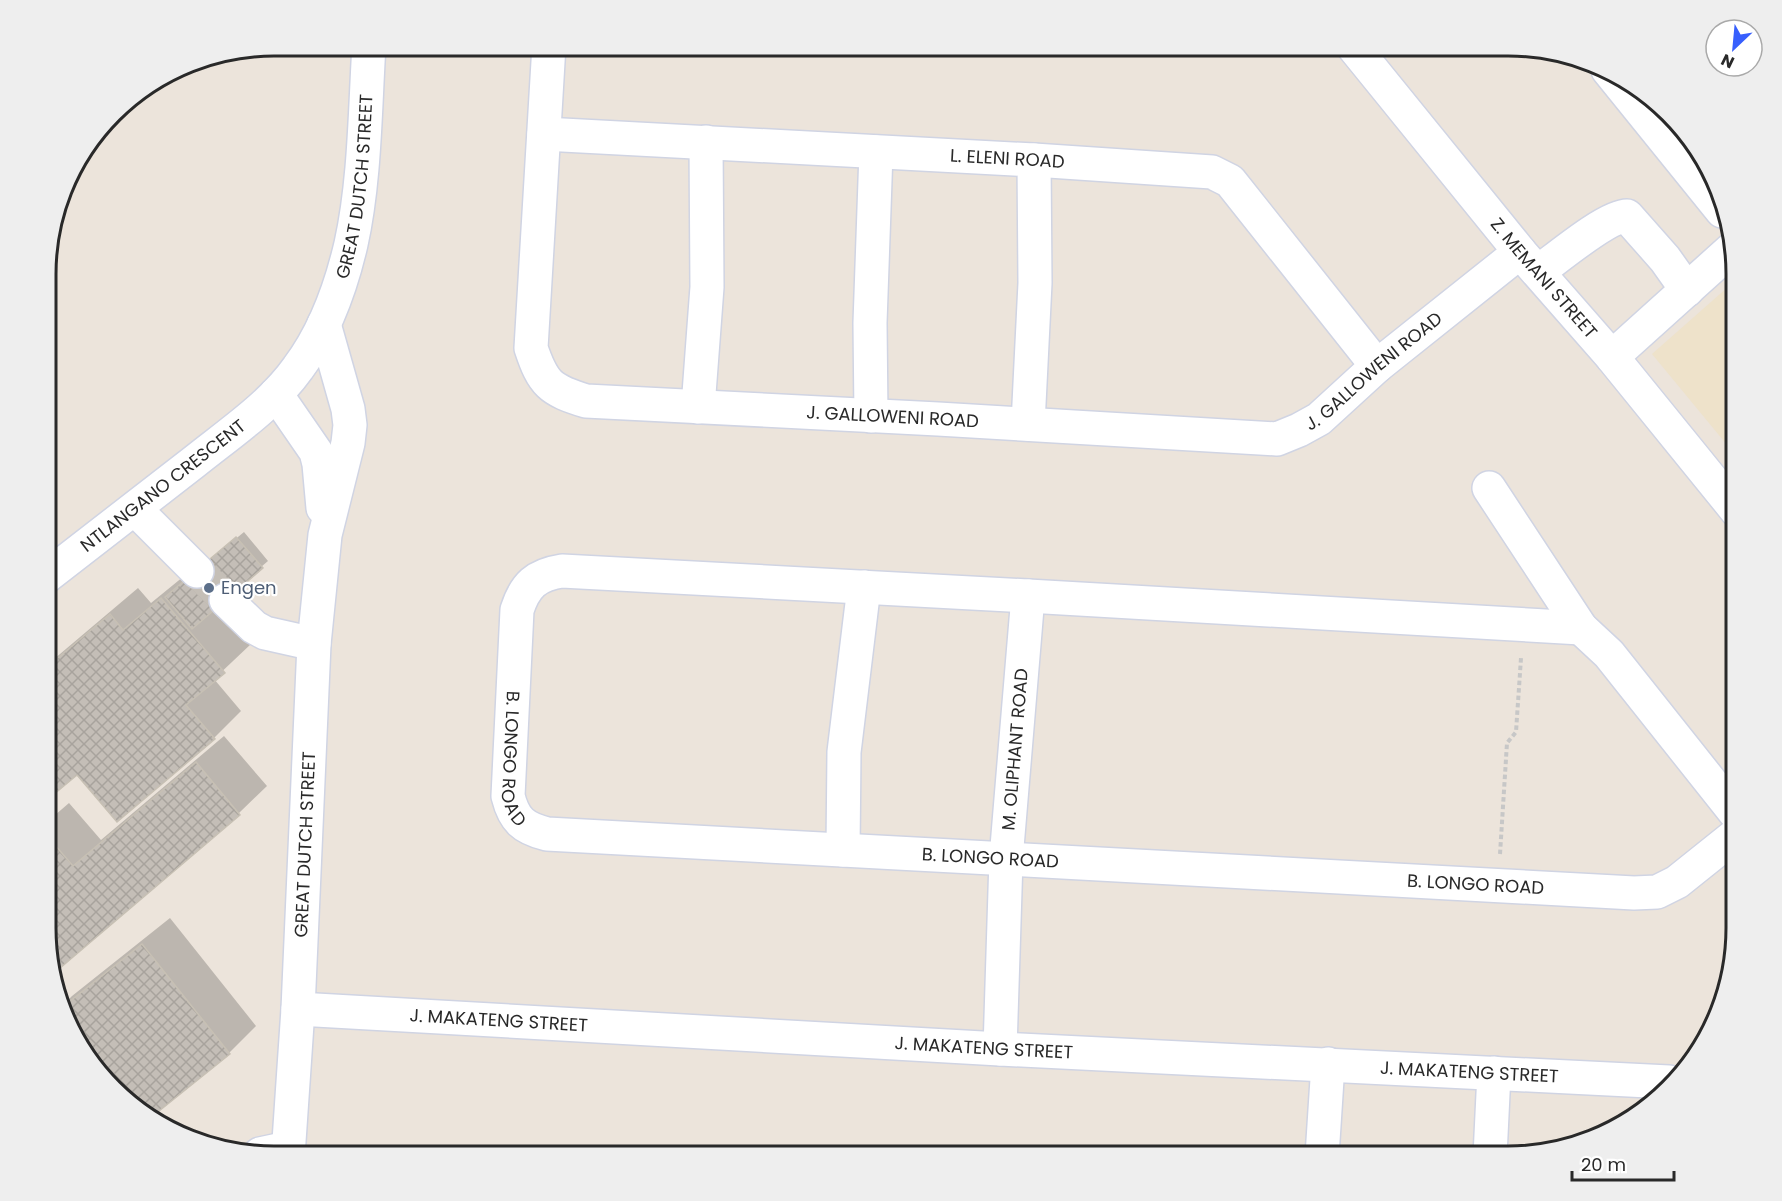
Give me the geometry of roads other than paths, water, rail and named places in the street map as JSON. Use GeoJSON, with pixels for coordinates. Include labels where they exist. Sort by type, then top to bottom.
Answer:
{"type":"FeatureCollection","features":[{"type":"Feature","properties":{"kind":"street","name":"GREAT DUTCH STREET"},"geometry":{"type":"LineString","coordinates":[[325,535],[316,452],[276,394],[298,369],[314,345],[337,291],[351,244],[359,195],[368,56]]}},
{"type":"Feature","properties":{"kind":"street","name":"J. GALLOWENI ROAD"},"geometry":{"type":"LineString","coordinates":[[548,56],[531,348],[538,370],[549,385],[565,395],[586,401],[1277,439],[1319,419],[1377,366],[1529,262],[1586,236],[1617,217],[1627,216],[1665,259],[1687,290]]}},
{"type":"Feature","properties":{"kind":"street","name":"Z. MEMANI STREET"},"geometry":{"type":"LineString","coordinates":[[1361,56],[1726,497]]}},
{"type":"Feature","properties":{"kind":"street"},"geometry":{"type":"LineString","coordinates":[[1622,87],[1715,203]]}},
{"type":"Feature","properties":{"kind":"street","name":"L. ELENI ROAD"},"geometry":{"type":"LineString","coordinates":[[544,134],[1034,160],[1212,172],[1230,181],[1377,366]]}},
{"type":"Feature","properties":{"kind":"street"},"geometry":{"type":"LineString","coordinates":[[698,407],[707,287],[706,142]]}},
{"type":"Feature","properties":{"kind":"street"},"geometry":{"type":"LineString","coordinates":[[871,416],[870,322],[876,152]]}},
{"type":"Feature","properties":{"kind":"street"},"geometry":{"type":"LineString","coordinates":[[1028,424],[1035,283],[1034,160]]}},
{"type":"Feature","properties":{"kind":"street"},"geometry":{"type":"LineString","coordinates":[[1612,357],[1726,255]]}},
{"type":"Feature","properties":{"kind":"street","name":"GREAT DUTCH STREET"},"geometry":{"type":"LineString","coordinates":[[280,1146],[298,1009],[314,644],[325,535],[348,443],[350,425],[348,409],[324,324]]}},
{"type":"Feature","properties":{"kind":"street","name":"NTLANGANO CRESCENT"},"geometry":{"type":"LineString","coordinates":[[56,569],[257,412],[276,394]]}},
{"type":"Feature","properties":{"kind":"street"},"geometry":{"type":"LineString","coordinates":[[1489,488],[1581,628],[1609,654],[1726,801]]}},
{"type":"Feature","properties":{"kind":"street"},"geometry":{"type":"LineString","coordinates":[[135,509],[196,571]]}},
{"type":"Feature","properties":{"kind":"street","name":"B. LONGO ROAD"},"geometry":{"type":"LineString","coordinates":[[1581,628],[864,587],[551,573],[533,582],[523,594],[517,610],[508,796],[512,810],[520,821],[532,830],[547,834],[1634,893],[1657,892],[1677,882],[1726,843]]}},
{"type":"Feature","properties":{"kind":"street"},"geometry":{"type":"LineString","coordinates":[[843,850],[844,752],[864,587]]}},
{"type":"Feature","properties":{"kind":"street","name":"M. OLIPHANT ROAD"},"geometry":{"type":"LineString","coordinates":[[1000,1048],[1006,859],[1028,596]]}},
{"type":"Feature","properties":{"kind":"street"},"geometry":{"type":"LineString","coordinates":[[226,600],[254,627],[265,633],[314,644]]}},
{"type":"Feature","properties":{"kind":"street","name":"J. MAKATENG STREET"},"geometry":{"type":"LineString","coordinates":[[298,1009],[1663,1082]]}},
{"type":"Feature","properties":{"kind":"street"},"geometry":{"type":"LineString","coordinates":[[1323,1146],[1328,1064]]}},
{"type":"Feature","properties":{"kind":"street"},"geometry":{"type":"LineString","coordinates":[[1490,1146],[1494,1073]]}},
{"type":"Feature","properties":{"kind":"tunnel"},"geometry":{"type":"LineString","coordinates":[[197,571],[226,600]]}},
{"type":"Feature","properties":{"kind":"place","name":"Engen"},"geometry":{"type":"Point","coordinates":[209,588]}}]}
